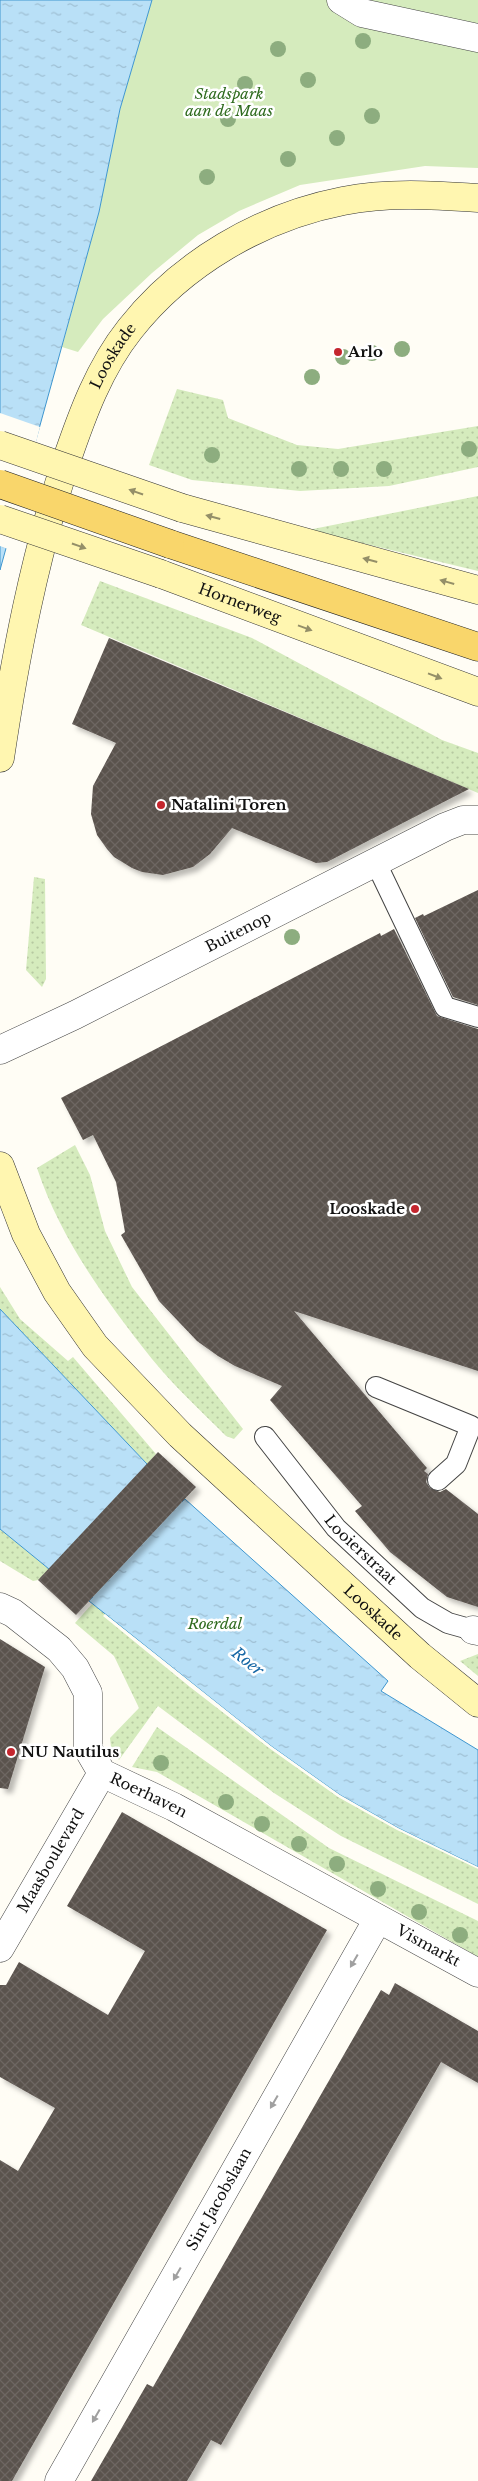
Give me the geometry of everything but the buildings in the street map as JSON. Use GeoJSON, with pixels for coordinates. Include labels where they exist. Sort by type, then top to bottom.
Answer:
{"type":"FeatureCollection","features":[{"type":"Feature","properties":{"kind":"main road","name":"Looskade"},"geometry":{"type":"LineString","coordinates":[[0,758],[18,646],[55,497],[83,411],[105,367],[129,330],[150,306],[194,267],[240,237],[295,213],[344,200],[367,198],[434,195],[478,198]]}},
{"type":"Feature","properties":{"kind":"main road"},"geometry":{"type":"LineString","coordinates":[[0,445],[182,508],[478,590]]}},
{"type":"Feature","properties":{"kind":"main road"},"geometry":{"type":"LineString","coordinates":[[0,484],[170,544],[478,648]]}},
{"type":"Feature","properties":{"kind":"main road","name":"Hornerweg"},"geometry":{"type":"LineString","coordinates":[[0,519],[161,574],[478,692]]}},
{"type":"Feature","properties":{"kind":"main road","name":"Looskade"},"geometry":{"type":"LineString","coordinates":[[0,1166],[30,1242],[57,1292],[95,1346],[180,1435],[413,1649],[478,1703]]}},
{"type":"Feature","properties":{"kind":"street"},"geometry":{"type":"LineString","coordinates":[[341,0],[362,13],[478,38]]}},
{"type":"Feature","properties":{"kind":"street","name":"Buitenop"},"geometry":{"type":"LineString","coordinates":[[0,1050],[75,1015],[445,827],[463,820],[478,820]]}},
{"type":"Feature","properties":{"kind":"street","name":"Roerhaven"},"geometry":{"type":"LineString","coordinates":[[0,1607],[13,1613],[59,1649],[75,1668],[88,1693],[88,1749],[102,1773],[174,1807],[378,1919]]}},
{"type":"Feature","properties":{"kind":"street","name":"Maasboulevard"},"geometry":{"type":"LineString","coordinates":[[0,1948],[102,1773]]}},
{"type":"Feature","properties":{"kind":"street","name":"Vismarkt"},"geometry":{"type":"LineString","coordinates":[[378,1919],[478,1973]]}},
{"type":"Feature","properties":{"kind":"street","name":"Sint Jacobslaan"},"geometry":{"type":"LineString","coordinates":[[59,2481],[378,1919]]}},
{"type":"Feature","properties":{"kind":"lane"},"geometry":{"type":"LineString","coordinates":[[376,863],[445,1007],[478,1017]]}},
{"type":"Feature","properties":{"kind":"lane"},"geometry":{"type":"LineString","coordinates":[[376,1387],[471,1426],[456,1464],[438,1480]]}},
{"type":"Feature","properties":{"kind":"lane","name":"Looierstraat"},"geometry":{"type":"LineString","coordinates":[[265,1437],[336,1528],[422,1608],[448,1623],[475,1631]]}},
{"type":"Feature","properties":{"kind":"green space","name":"Stadspark aan de Maas"},"geometry":{"type":"Polygon","coordinates":[[[152,0],[478,0],[478,168],[425,166],[300,185],[239,211],[198,235],[152,273],[103,319],[78,352],[62,347],[99,212],[120,109],[152,0]]]}},
{"type":"Feature","properties":{"kind":"green space"},"geometry":{"type":"Polygon","coordinates":[[[177,389],[223,400],[228,418],[297,445],[338,449],[478,426],[478,467],[389,486],[300,491],[192,480],[149,465],[177,389]]]}},
{"type":"Feature","properties":{"kind":"green space"},"geometry":{"type":"Polygon","coordinates":[[[478,496],[478,571],[308,530],[478,496]]]}},
{"type":"Feature","properties":{"kind":"green space"},"geometry":{"type":"Polygon","coordinates":[[[100,581],[252,638],[442,740],[478,753],[478,793],[81,625],[100,581]]]}},
{"type":"Feature","properties":{"kind":"green space"},"geometry":{"type":"Polygon","coordinates":[[[34,877],[45,879],[46,979],[42,987],[26,970],[34,877]]]}},
{"type":"Feature","properties":{"kind":"green space"},"geometry":{"type":"Polygon","coordinates":[[[75,1145],[90,1175],[105,1231],[132,1287],[243,1429],[234,1439],[226,1436],[178,1389],[152,1359],[101,1292],[71,1244],[58,1219],[37,1168],[75,1145]]]}},
{"type":"Feature","properties":{"kind":"green space"},"geometry":{"type":"Polygon","coordinates":[[[0,1287],[20,1319],[68,1361],[73,1357],[156,1454],[147,1464],[0,1309],[0,1287]]]}},
{"type":"Feature","properties":{"kind":"green space"},"geometry":{"type":"Polygon","coordinates":[[[0,1529],[49,1569],[38,1580],[33,1581],[0,1561],[0,1529]]]}},
{"type":"Feature","properties":{"kind":"green space"},"geometry":{"type":"Polygon","coordinates":[[[92,1604],[478,1867],[478,1904],[341,1836],[274,1793],[158,1706],[119,1760],[111,1747],[110,1738],[139,1708],[114,1656],[75,1623],[92,1604]]]}},
{"type":"Feature","properties":{"kind":"green space"},"geometry":{"type":"Polygon","coordinates":[[[478,1654],[478,1676],[460,1661],[478,1654]]]}},
{"type":"Feature","properties":{"kind":"green space"},"geometry":{"type":"Polygon","coordinates":[[[157,1727],[329,1848],[478,1921],[478,1957],[157,1772],[132,1767],[157,1727]]]}},
{"type":"Feature","properties":{"kind":"water"},"geometry":{"type":"Polygon","coordinates":[[[0,0],[152,0],[120,109],[99,212],[0,570],[0,0]]]}},
{"type":"Feature","properties":{"kind":"water","name":"Roerdal"},"geometry":{"type":"Polygon","coordinates":[[[0,1309],[147,1464],[145,1467],[182,1502],[185,1499],[388,1681],[381,1691],[478,1750],[478,1867],[398,1828],[340,1795],[271,1746],[89,1601],[93,1597],[56,1562],[49,1569],[0,1529],[0,1309]]]}},
{"type":"Feature","properties":{"kind":"pier"},"geometry":{"type":"Polygon","coordinates":[[[0,413],[40,427],[8,549],[0,546],[0,413]]]}},
{"type":"Feature","properties":{"kind":"pier"},"geometry":{"type":"Polygon","coordinates":[[[105,1614],[271,1746],[340,1795],[398,1828],[478,1867],[478,1869],[397,1830],[338,1797],[269,1748],[190,1687],[103,1616],[105,1614]]]}},
{"type":"Feature","properties":{"kind":"place","name":"Arlo"},"geometry":{"type":"Point","coordinates":[338,352]}},
{"type":"Feature","properties":{"kind":"place","name":"Natalini Toren"},"geometry":{"type":"Point","coordinates":[161,805]}},
{"type":"Feature","properties":{"kind":"place","name":"Looskade"},"geometry":{"type":"Point","coordinates":[415,1209]}},
{"type":"Feature","properties":{"kind":"place","name":"NU Nautilus"},"geometry":{"type":"Point","coordinates":[11,1752]}},
{"type":"Feature","properties":{"kind":"water label","name":"Roer"},"geometry":{"type":"Point","coordinates":[248,1661]}}]}
